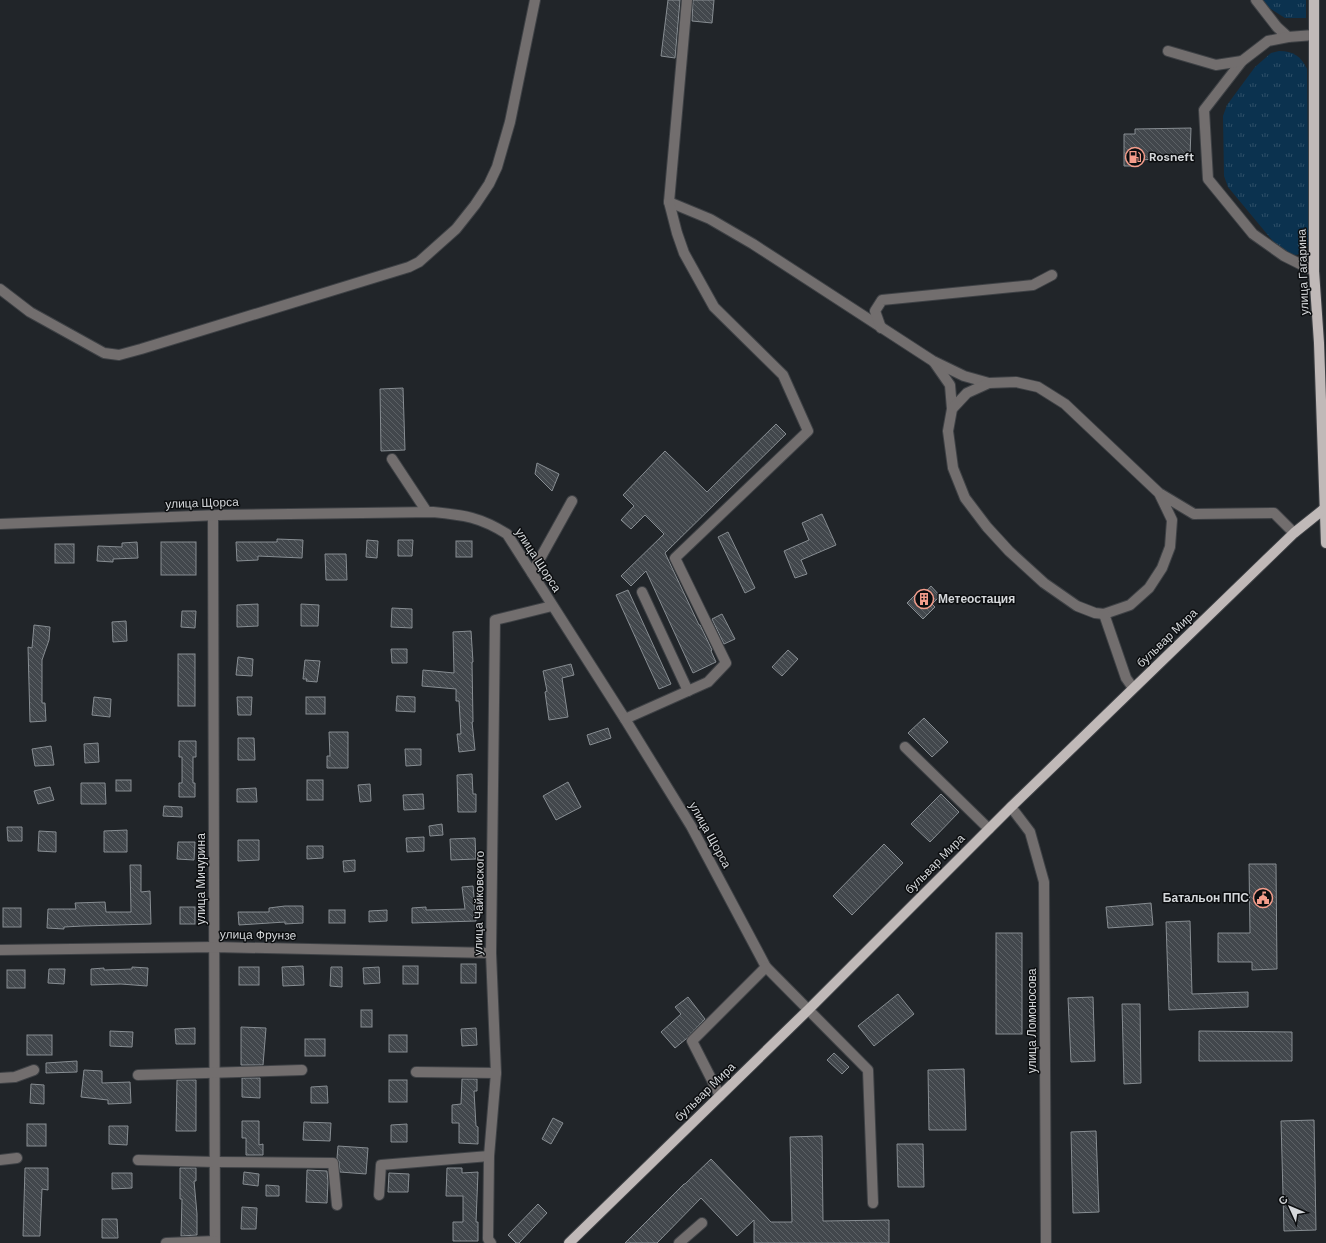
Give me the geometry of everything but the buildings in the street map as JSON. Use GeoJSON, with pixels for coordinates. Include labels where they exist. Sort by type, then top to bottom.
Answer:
{"type":"FeatureCollection","features":[{"type":"Feature","properties":{"kind":"main road","name":"улица Гагарина"},"geometry":{"type":"LineString","coordinates":[[1314,0],[1314,271],[1323,343],[1324,509],[1326,543]]}},
{"type":"Feature","properties":{"kind":"main road","name":"бульвар Мира"},"geometry":{"type":"LineString","coordinates":[[570,1243],[1133,688],[1294,533],[1324,509]]}},
{"type":"Feature","properties":{"kind":"street"},"geometry":{"type":"LineString","coordinates":[[0,289],[30,312],[104,353],[118,355],[414,265],[456,229],[489,184],[497,166],[510,122],[535,0]]}},
{"type":"Feature","properties":{"kind":"street"},"geometry":{"type":"LineString","coordinates":[[625,719],[708,682],[726,663],[675,558],[808,431],[783,375],[714,307],[684,253],[677,233],[669,202],[687,0]]}},
{"type":"Feature","properties":{"kind":"street"},"geometry":{"type":"LineString","coordinates":[[1256,0],[1277,27],[1288,37]]}},
{"type":"Feature","properties":{"kind":"street"},"geometry":{"type":"LineString","coordinates":[[1314,35],[1288,37],[1268,42],[1242,61],[1204,110],[1208,179],[1253,234],[1284,256],[1314,271]]}},
{"type":"Feature","properties":{"kind":"street"},"geometry":{"type":"LineString","coordinates":[[1168,50],[1216,65],[1242,61]]}},
{"type":"Feature","properties":{"kind":"street"},"geometry":{"type":"LineString","coordinates":[[669,202],[710,219],[753,244],[933,361],[964,376],[989,383],[1016,382],[1038,387],[1065,404],[1159,492],[1194,514],[1274,513],[1294,533]]}},
{"type":"Feature","properties":{"kind":"street"},"geometry":{"type":"LineString","coordinates":[[881,328],[875,311],[882,300],[1033,285],[1052,275]]}},
{"type":"Feature","properties":{"kind":"street"},"geometry":{"type":"LineString","coordinates":[[933,361],[950,385],[952,409],[948,431],[953,468],[965,498],[987,527],[1009,551],[1044,583],[1076,606],[1095,613],[1104,614],[1130,604],[1149,588],[1162,568],[1170,548],[1172,520],[1159,492]]}},
{"type":"Feature","properties":{"kind":"street"},"geometry":{"type":"LineString","coordinates":[[952,409],[967,393],[989,383]]}},
{"type":"Feature","properties":{"kind":"street"},"geometry":{"type":"LineString","coordinates":[[392,459],[427,512]]}},
{"type":"Feature","properties":{"kind":"street"},"geometry":{"type":"LineString","coordinates":[[532,574],[572,501]]}},
{"type":"Feature","properties":{"kind":"street","name":"улица Щорса"},"geometry":{"type":"LineString","coordinates":[[0,524],[213,516],[427,512],[465,515],[490,523],[507,534],[625,719],[691,826],[766,967],[868,1070],[873,1203]]}},
{"type":"Feature","properties":{"kind":"street","name":"улица Мичурина"},"geometry":{"type":"LineString","coordinates":[[213,516],[216,1242]]}},
{"type":"Feature","properties":{"kind":"street"},"geometry":{"type":"LineString","coordinates":[[642,592],[688,691]]}},
{"type":"Feature","properties":{"kind":"street","name":"улица Чайковского"},"geometry":{"type":"LineString","coordinates":[[491,1243],[488,1239],[489,1156],[496,1073],[491,953],[495,620],[552,606]]}},
{"type":"Feature","properties":{"kind":"street"},"geometry":{"type":"LineString","coordinates":[[1104,614],[1126,678],[1133,688]]}},
{"type":"Feature","properties":{"kind":"street"},"geometry":{"type":"LineString","coordinates":[[905,747],[989,829]]}},
{"type":"Feature","properties":{"kind":"street","name":"улица Ломоносова"},"geometry":{"type":"LineString","coordinates":[[1011,807],[1030,832],[1044,882],[1046,1243]]}},
{"type":"Feature","properties":{"kind":"street","name":"улица Фрунзе"},"geometry":{"type":"LineString","coordinates":[[0,950],[214,947],[491,953]]}},
{"type":"Feature","properties":{"kind":"street"},"geometry":{"type":"LineString","coordinates":[[720,1096],[692,1041],[766,967]]}},
{"type":"Feature","properties":{"kind":"street"},"geometry":{"type":"LineString","coordinates":[[0,1078],[15,1077],[34,1070]]}},
{"type":"Feature","properties":{"kind":"street"},"geometry":{"type":"LineString","coordinates":[[138,1075],[302,1070]]}},
{"type":"Feature","properties":{"kind":"street"},"geometry":{"type":"LineString","coordinates":[[416,1072],[496,1073]]}},
{"type":"Feature","properties":{"kind":"street"},"geometry":{"type":"LineString","coordinates":[[379,1195],[381,1165],[489,1156]]}},
{"type":"Feature","properties":{"kind":"street"},"geometry":{"type":"LineString","coordinates":[[0,1160],[17,1158]]}},
{"type":"Feature","properties":{"kind":"street"},"geometry":{"type":"LineString","coordinates":[[138,1160],[333,1163],[337,1205]]}},
{"type":"Feature","properties":{"kind":"street"},"geometry":{"type":"LineString","coordinates":[[679,1243],[702,1223]]}},
{"type":"Feature","properties":{"kind":"street"},"geometry":{"type":"LineString","coordinates":[[166,1243],[216,1242]]}},
{"type":"Feature","properties":{"kind":"green space"},"geometry":{"type":"Polygon","coordinates":[[[1262,0],[1306,0],[1306,18],[1285,18],[1266,6],[1262,0]]]}},
{"type":"Feature","properties":{"kind":"green space"},"geometry":{"type":"Polygon","coordinates":[[[1279,51],[1296,55],[1307,69],[1309,241],[1306,249],[1301,254],[1295,255],[1288,254],[1277,246],[1228,187],[1224,176],[1223,116],[1227,105],[1255,67],[1271,53],[1279,51]]]}},
{"type":"Feature","properties":{"kind":"place","name":"Rosneft"},"geometry":{"type":"Point","coordinates":[1135,157]}},
{"type":"Feature","properties":{"kind":"place","name":"Метеостация"},"geometry":{"type":"Point","coordinates":[924,599]}},
{"type":"Feature","properties":{"kind":"place","name":"Батальон ППС"},"geometry":{"type":"Point","coordinates":[1263,898]}}]}
